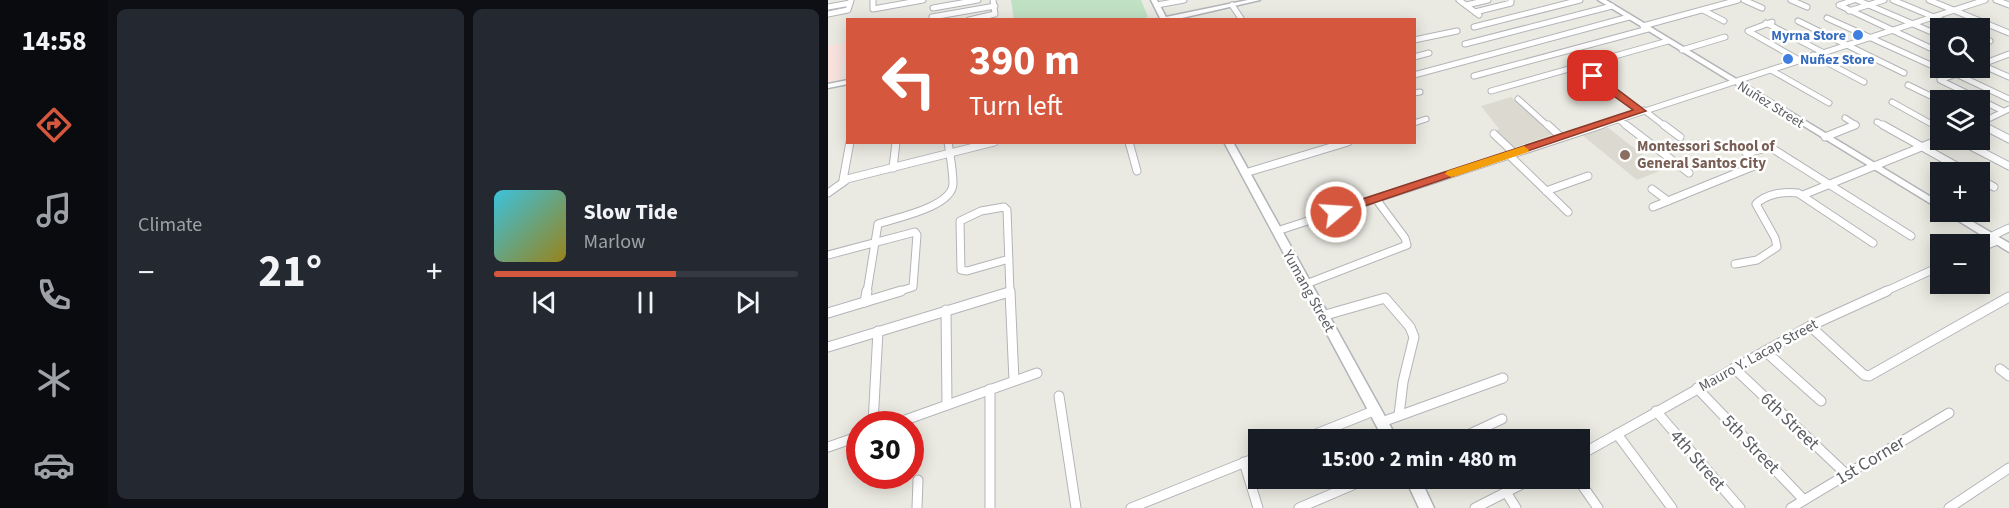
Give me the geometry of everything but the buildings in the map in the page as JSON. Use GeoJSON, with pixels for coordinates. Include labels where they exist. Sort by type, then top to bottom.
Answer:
{"type":"FeatureCollection","features":[{"type":"Feature","properties":{"kind":"main road"},"geometry":{"type":"LineString","coordinates":[[1168,18],[1257,0]]}},
{"type":"Feature","properties":{"kind":"main road","name":"Nuñez Street"},"geometry":{"type":"LineString","coordinates":[[1601,0],[1930,200]]}},
{"type":"Feature","properties":{"kind":"main road"},"geometry":{"type":"LineString","coordinates":[[1155,3],[1162,18]]}},
{"type":"Feature","properties":{"kind":"main road"},"geometry":{"type":"LineString","coordinates":[[828,86],[846,82]]}},
{"type":"Feature","properties":{"kind":"main road","name":"Yumang Street"},"geometry":{"type":"LineString","coordinates":[[1232,144],[1245,173],[1386,429]]}},
{"type":"Feature","properties":{"kind":"main road"},"geometry":{"type":"LineString","coordinates":[[1965,222],[2009,248]]}},
{"type":"Feature","properties":{"kind":"main road"},"geometry":{"type":"LineString","coordinates":[[1418,489],[1427,508]]}},
{"type":"Feature","properties":{"kind":"street"},"geometry":{"type":"LineString","coordinates":[[874,0],[873,9],[923,0]]}},
{"type":"Feature","properties":{"kind":"street"},"geometry":{"type":"LineString","coordinates":[[933,0],[932,18],[994,3],[995,15],[979,18]]}},
{"type":"Feature","properties":{"kind":"street"},"geometry":{"type":"LineString","coordinates":[[933,8],[978,0]]}},
{"type":"Feature","properties":{"kind":"street"},"geometry":{"type":"LineString","coordinates":[[1155,3],[1184,0]]}},
{"type":"Feature","properties":{"kind":"street"},"geometry":{"type":"LineString","coordinates":[[1459,0],[1480,16]]}},
{"type":"Feature","properties":{"kind":"street"},"geometry":{"type":"LineString","coordinates":[[1466,5],[1488,0]]}},
{"type":"Feature","properties":{"kind":"street"},"geometry":{"type":"LineString","coordinates":[[1474,12],[1511,3],[1511,0]]}},
{"type":"Feature","properties":{"kind":"street"},"geometry":{"type":"LineString","coordinates":[[1474,27],[1580,0]]}},
{"type":"Feature","properties":{"kind":"street"},"geometry":{"type":"LineString","coordinates":[[1474,76],[1738,0]]}},
{"type":"Feature","properties":{"kind":"street"},"geometry":{"type":"LineString","coordinates":[[1744,0],[1762,8]]}},
{"type":"Feature","properties":{"kind":"street"},"geometry":{"type":"LineString","coordinates":[[1791,0],[1807,7]]}},
{"type":"Feature","properties":{"kind":"street"},"geometry":{"type":"LineString","coordinates":[[1930,31],[1856,0],[1839,4],[1849,11],[1930,47]]}},
{"type":"Feature","properties":{"kind":"street"},"geometry":{"type":"LineString","coordinates":[[1849,11],[1884,0]]}},
{"type":"Feature","properties":{"kind":"street"},"geometry":{"type":"LineString","coordinates":[[1893,0],[1937,18]]}},
{"type":"Feature","properties":{"kind":"street"},"geometry":{"type":"LineString","coordinates":[[1929,0],[2009,33]]}},
{"type":"Feature","properties":{"kind":"street"},"geometry":{"type":"LineString","coordinates":[[1962,0],[1972,4]]}},
{"type":"Feature","properties":{"kind":"street"},"geometry":{"type":"LineString","coordinates":[[1277,231],[1985,0]]}},
{"type":"Feature","properties":{"kind":"street"},"geometry":{"type":"LineString","coordinates":[[1996,0],[2009,5]]}},
{"type":"Feature","properties":{"kind":"street"},"geometry":{"type":"LineString","coordinates":[[828,7],[851,1]]}},
{"type":"Feature","properties":{"kind":"street"},"geometry":{"type":"LineString","coordinates":[[828,14],[848,10],[851,1]]}},
{"type":"Feature","properties":{"kind":"street"},"geometry":{"type":"LineString","coordinates":[[1232,5],[1241,18]]}},
{"type":"Feature","properties":{"kind":"street"},"geometry":{"type":"LineString","coordinates":[[1464,44],[1612,6]]}},
{"type":"Feature","properties":{"kind":"street"},"geometry":{"type":"LineString","coordinates":[[1703,10],[1724,21]]}},
{"type":"Feature","properties":{"kind":"street"},"geometry":{"type":"LineString","coordinates":[[1416,74],[1629,17]]}},
{"type":"Feature","properties":{"kind":"street"},"geometry":{"type":"LineString","coordinates":[[1827,18],[1930,64]]}},
{"type":"Feature","properties":{"kind":"street"},"geometry":{"type":"LineString","coordinates":[[1798,21],[1904,73]]}},
{"type":"Feature","properties":{"kind":"street"},"geometry":{"type":"LineString","coordinates":[[1799,60],[1748,31],[1769,23],[1822,52]]}},
{"type":"Feature","properties":{"kind":"street"},"geometry":{"type":"LineString","coordinates":[[1416,40],[1457,31]]}},
{"type":"Feature","properties":{"kind":"street"},"geometry":{"type":"LineString","coordinates":[[1682,50],[1725,37]]}},
{"type":"Feature","properties":{"kind":"street"},"geometry":{"type":"LineString","coordinates":[[1491,91],[1668,41]]}},
{"type":"Feature","properties":{"kind":"street"},"geometry":{"type":"LineString","coordinates":[[1416,56],[1429,53]]}},
{"type":"Feature","properties":{"kind":"street"},"geometry":{"type":"LineString","coordinates":[[1990,62],[2009,54]]}},
{"type":"Feature","properties":{"kind":"street"},"geometry":{"type":"LineString","coordinates":[[1813,55],[1864,82]]}},
{"type":"Feature","properties":{"kind":"street"},"geometry":{"type":"LineString","coordinates":[[1997,59],[2009,64]]}},
{"type":"Feature","properties":{"kind":"street"},"geometry":{"type":"LineString","coordinates":[[1990,69],[2009,77]]}},
{"type":"Feature","properties":{"kind":"street"},"geometry":{"type":"LineString","coordinates":[[1771,70],[1829,103]]}},
{"type":"Feature","properties":{"kind":"street"},"geometry":{"type":"LineString","coordinates":[[1593,76],[1680,137]]}},
{"type":"Feature","properties":{"kind":"street"},"geometry":{"type":"LineString","coordinates":[[1945,78],[1940,80],[2004,111],[2009,118]]}},
{"type":"Feature","properties":{"kind":"street"},"geometry":{"type":"LineString","coordinates":[[1964,78],[2009,99]]}},
{"type":"Feature","properties":{"kind":"street"},"geometry":{"type":"LineString","coordinates":[[1908,85],[1930,96]]}},
{"type":"Feature","properties":{"kind":"street"},"geometry":{"type":"LineString","coordinates":[[1518,99],[1561,137]]}},
{"type":"Feature","properties":{"kind":"street"},"geometry":{"type":"LineString","coordinates":[[1892,102],[1930,123]]}},
{"type":"Feature","properties":{"kind":"street"},"geometry":{"type":"LineString","coordinates":[[1990,118],[2004,111]]}},
{"type":"Feature","properties":{"kind":"street"},"geometry":{"type":"LineString","coordinates":[[1618,118],[1689,173]]}},
{"type":"Feature","properties":{"kind":"street"},"geometry":{"type":"LineString","coordinates":[[1825,137],[1856,125],[1845,118]]}},
{"type":"Feature","properties":{"kind":"street"},"geometry":{"type":"LineString","coordinates":[[1416,122],[1426,119]]}},
{"type":"Feature","properties":{"kind":"street"},"geometry":{"type":"LineString","coordinates":[[1877,122],[1948,162]]}},
{"type":"Feature","properties":{"kind":"street"},"geometry":{"type":"LineString","coordinates":[[1990,129],[2009,139]]}},
{"type":"Feature","properties":{"kind":"street"},"geometry":{"type":"LineString","coordinates":[[1494,134],[1568,212]]}},
{"type":"Feature","properties":{"kind":"street"},"geometry":{"type":"LineString","coordinates":[[845,180],[841,179],[850,144]]}},
{"type":"Feature","properties":{"kind":"street"},"geometry":{"type":"LineString","coordinates":[[893,168],[896,144]]}},
{"type":"Feature","properties":{"kind":"street"},"geometry":{"type":"LineString","coordinates":[[865,302],[878,224],[939,203],[948,197],[953,186],[948,144]]}},
{"type":"Feature","properties":{"kind":"street"},"geometry":{"type":"LineString","coordinates":[[828,193],[845,180],[986,144]]}},
{"type":"Feature","properties":{"kind":"street"},"geometry":{"type":"LineString","coordinates":[[1130,144],[1137,171]]}},
{"type":"Feature","properties":{"kind":"street"},"geometry":{"type":"LineString","coordinates":[[1245,173],[1341,144]]}},
{"type":"Feature","properties":{"kind":"street"},"geometry":{"type":"LineString","coordinates":[[1803,195],[1930,145]]}},
{"type":"Feature","properties":{"kind":"street"},"geometry":{"type":"LineString","coordinates":[[1653,207],[1754,166],[1756,164],[1746,153],[1766,147],[1773,148],[1911,236]]}},
{"type":"Feature","properties":{"kind":"street"},"geometry":{"type":"LineString","coordinates":[[1978,150],[2009,166]]}},
{"type":"Feature","properties":{"kind":"street"},"geometry":{"type":"LineString","coordinates":[[1546,191],[1588,176]]}},
{"type":"Feature","properties":{"kind":"street"},"geometry":{"type":"LineString","coordinates":[[1990,185],[1994,187]]}},
{"type":"Feature","properties":{"kind":"street"},"geometry":{"type":"LineString","coordinates":[[1652,189],[1668,201]]}},
{"type":"Feature","properties":{"kind":"street"},"geometry":{"type":"LineString","coordinates":[[1735,264],[1757,260],[1777,247],[1775,238],[1756,204],[1757,201],[1787,191],[1803,195],[1873,243]]}},
{"type":"Feature","properties":{"kind":"street"},"geometry":{"type":"LineString","coordinates":[[1306,284],[1407,245],[1405,238],[1377,198]]}},
{"type":"Feature","properties":{"kind":"street"},"geometry":{"type":"LineString","coordinates":[[1009,259],[967,271],[960,270],[960,221],[977,213],[1006,208],[1010,248],[1009,292],[1014,381]]}},
{"type":"Feature","properties":{"kind":"street"},"geometry":{"type":"LineString","coordinates":[[1990,241],[2009,228]]}},
{"type":"Feature","properties":{"kind":"street"},"geometry":{"type":"LineString","coordinates":[[828,255],[909,232],[917,234],[915,282],[910,289],[828,313]]}},
{"type":"Feature","properties":{"kind":"street","name":"Mauro Y. Lacap Street"},"geometry":{"type":"LineString","coordinates":[[1590,449],[1810,326],[1930,271]]}},
{"type":"Feature","properties":{"kind":"street"},"geometry":{"type":"LineString","coordinates":[[828,347],[1009,292]]}},
{"type":"Feature","properties":{"kind":"street"},"geometry":{"type":"LineString","coordinates":[[1810,326],[1864,375],[1869,376],[2009,297]]}},
{"type":"Feature","properties":{"kind":"street"},"geometry":{"type":"LineString","coordinates":[[1322,316],[1385,298],[1410,327],[1414,343],[1403,382],[1399,415]]}},
{"type":"Feature","properties":{"kind":"street"},"geometry":{"type":"LineString","coordinates":[[946,310],[947,405]]}},
{"type":"Feature","properties":{"kind":"street"},"geometry":{"type":"LineString","coordinates":[[874,411],[878,331]]}},
{"type":"Feature","properties":{"kind":"street"},"geometry":{"type":"LineString","coordinates":[[1765,351],[1821,401]]}},
{"type":"Feature","properties":{"kind":"street","name":"6th Street"},"geometry":{"type":"LineString","coordinates":[[1734,368],[1846,474]]}},
{"type":"Feature","properties":{"kind":"street"},"geometry":{"type":"LineString","coordinates":[[2000,369],[2009,376]]}},
{"type":"Feature","properties":{"kind":"street"},"geometry":{"type":"LineString","coordinates":[[924,413],[1037,373]]}},
{"type":"Feature","properties":{"kind":"street"},"geometry":{"type":"LineString","coordinates":[[1382,422],[1503,378]]}},
{"type":"Feature","properties":{"kind":"street","name":"5th Street"},"geometry":{"type":"LineString","coordinates":[[1697,388],[1804,500]]}},
{"type":"Feature","properties":{"kind":"street"},"geometry":{"type":"LineString","coordinates":[[990,389],[990,508]]}},
{"type":"Feature","properties":{"kind":"street"},"geometry":{"type":"LineString","coordinates":[[1059,396],[1076,508]]}},
{"type":"Feature","properties":{"kind":"street"},"geometry":{"type":"LineString","coordinates":[[1328,429],[1376,410]]}},
{"type":"Feature","properties":{"kind":"street","name":"4th Street"},"geometry":{"type":"LineString","coordinates":[[1656,411],[1740,508]]}},
{"type":"Feature","properties":{"kind":"street","name":"1st Corner"},"geometry":{"type":"LineString","coordinates":[[1791,508],[1949,413]]}},
{"type":"Feature","properties":{"kind":"street"},"geometry":{"type":"LineString","coordinates":[[1481,429],[1502,419]]}},
{"type":"Feature","properties":{"kind":"street"},"geometry":{"type":"LineString","coordinates":[[1617,434],[1672,508]]}},
{"type":"Feature","properties":{"kind":"street"},"geometry":{"type":"LineString","coordinates":[[828,447],[846,441]]}},
{"type":"Feature","properties":{"kind":"street"},"geometry":{"type":"LineString","coordinates":[[1131,508],[1248,461]]}},
{"type":"Feature","properties":{"kind":"street"},"geometry":{"type":"LineString","coordinates":[[1245,462],[1258,508]]}},
{"type":"Feature","properties":{"kind":"street"},"geometry":{"type":"LineString","coordinates":[[1949,508],[2009,468]]}},
{"type":"Feature","properties":{"kind":"street"},"geometry":{"type":"LineString","coordinates":[[916,508],[917,489]]}},
{"type":"Feature","properties":{"kind":"street"},"geometry":{"type":"LineString","coordinates":[[1299,508],[1343,489]]}},
{"type":"Feature","properties":{"kind":"street"},"geometry":{"type":"LineString","coordinates":[[1475,508],[1512,489]]}},
{"type":"Feature","properties":{"kind":"street"},"geometry":{"type":"LineString","coordinates":[[1585,489],[1598,508]]}},
{"type":"Feature","properties":{"kind":"street"},"geometry":{"type":"LineString","coordinates":[[1506,492],[1516,508]]}},
{"type":"Feature","properties":{"kind":"shaded area"},"geometry":{"type":"Polygon","coordinates":[[[846,43],[840,81],[828,83],[828,46],[846,43]]]}},
{"type":"Feature","properties":{"kind":"shaded area"},"geometry":{"type":"Polygon","coordinates":[[[1511,97],[1554,134],[1513,148],[1496,131],[1499,129],[1481,106],[1511,97]]]}},
{"type":"Feature","properties":{"kind":"shaded area","name":"Montessori School of General Santos City"},"geometry":{"type":"Polygon","coordinates":[[[1606,126],[1662,170],[1637,180],[1581,134],[1606,126]]]}},
{"type":"Feature","properties":{"kind":"green space"},"geometry":{"type":"Polygon","coordinates":[[[1011,0],[1141,0],[1148,17],[1144,18],[1014,18],[1011,0]]]}},
{"type":"Feature","properties":{"kind":"slow traffic"},"geometry":{"type":"LineString","coordinates":[[1451,174],[1524,150]]}},
{"type":"Feature","properties":{"kind":"place","name":"Myrna Store"},"geometry":{"type":"Point","coordinates":[1858,35]}},
{"type":"Feature","properties":{"kind":"place","name":"Nuñez Store"},"geometry":{"type":"Point","coordinates":[1788,59]}},
{"type":"Feature","properties":{"kind":"place","name":"Montessori School of General Santos City"},"geometry":{"type":"Point","coordinates":[1625,155]}},
{"type":"Feature","properties":{"kind":"route"},"geometry":{"type":"LineString","coordinates":[[1336,212],[1641,111],[1593,76]]}}]}
